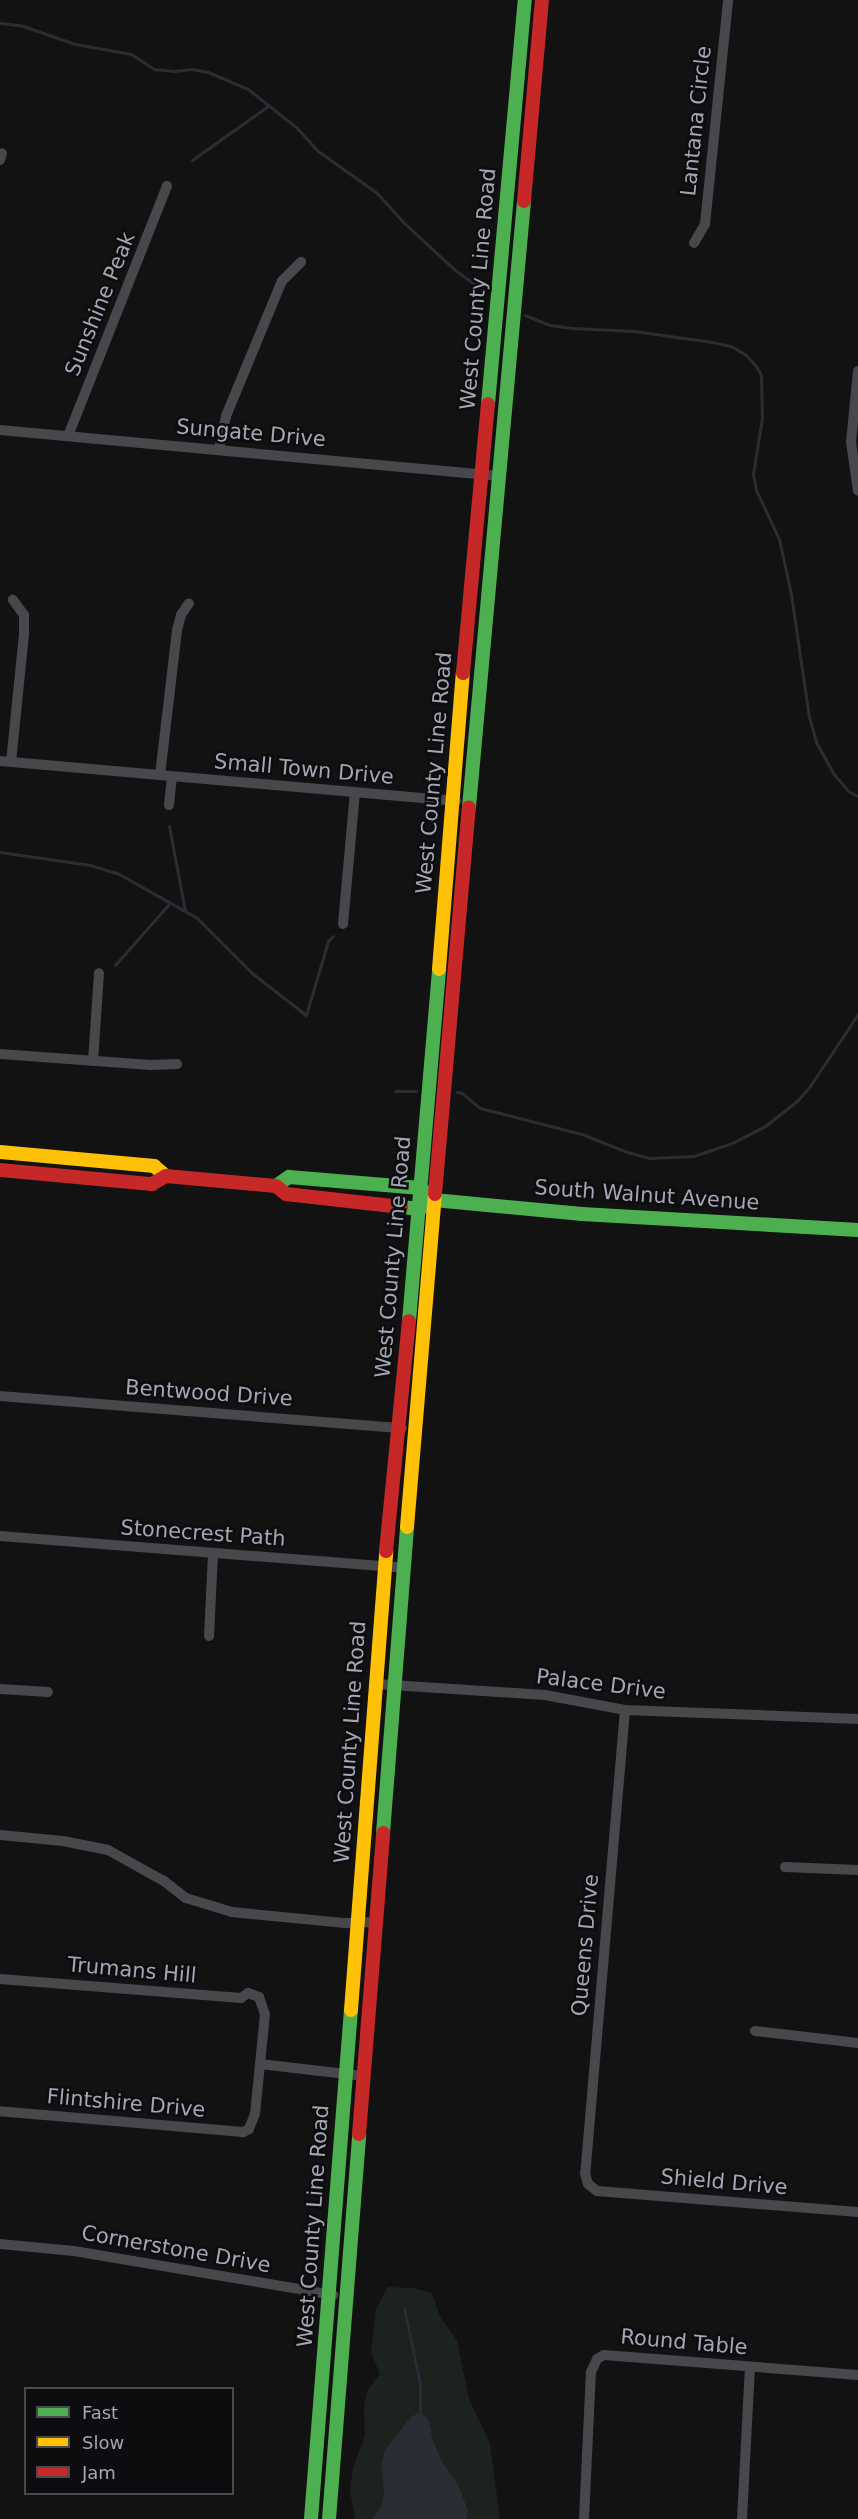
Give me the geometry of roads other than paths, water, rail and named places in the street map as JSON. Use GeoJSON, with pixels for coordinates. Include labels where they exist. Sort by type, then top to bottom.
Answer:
{"type":"FeatureCollection","features":[{"type":"Feature","properties":{"kind":"main road","name":"West County Line Road"},"geometry":{"type":"LineString","coordinates":[[311,2519],[385,1566],[420,1209],[452,801],[525,0]]}},
{"type":"Feature","properties":{"kind":"main road","name":"West County Line Road"},"geometry":{"type":"LineString","coordinates":[[329,2519],[414,1429],[468,802],[542,0]]}},
{"type":"Feature","properties":{"kind":"main road"},"geometry":{"type":"LineString","coordinates":[[495,340],[511,341]]}},
{"type":"Feature","properties":{"kind":"main road"},"geometry":{"type":"LineString","coordinates":[[0,1152],[154,1166],[166,1176],[276,1186],[286,1194],[420,1209],[434,1200],[421,1188],[289,1177],[276,1186]]}},
{"type":"Feature","properties":{"kind":"main road"},"geometry":{"type":"LineString","coordinates":[[0,1170],[152,1184],[166,1176]]}},
{"type":"Feature","properties":{"kind":"main road","name":"South Walnut Avenue"},"geometry":{"type":"LineString","coordinates":[[434,1200],[582,1214],[858,1230]]}},
{"type":"Feature","properties":{"kind":"street","name":"Lantana Circle"},"geometry":{"type":"LineString","coordinates":[[694,243],[705,224],[728,0]]}},
{"type":"Feature","properties":{"kind":"street","name":"Sunshine Peak"},"geometry":{"type":"LineString","coordinates":[[68,436],[167,186]]}},
{"type":"Feature","properties":{"kind":"street"},"geometry":{"type":"LineString","coordinates":[[219,449],[226,416],[282,281],[301,262]]}},
{"type":"Feature","properties":{"kind":"street"},"geometry":{"type":"LineString","coordinates":[[858,371],[851,442],[858,491]]}},
{"type":"Feature","properties":{"kind":"street","name":"Sungate Drive"},"geometry":{"type":"LineString","coordinates":[[0,430],[499,476]]}},
{"type":"Feature","properties":{"kind":"street"},"geometry":{"type":"LineString","coordinates":[[6,762],[24,624],[24,615],[13,600]]}},
{"type":"Feature","properties":{"kind":"street"},"geometry":{"type":"LineString","coordinates":[[169,805],[166,776],[177,630],[181,615],[189,603]]}},
{"type":"Feature","properties":{"kind":"street","name":"Small Town Drive"},"geometry":{"type":"LineString","coordinates":[[6,762],[468,802]]}},
{"type":"Feature","properties":{"kind":"street"},"geometry":{"type":"LineString","coordinates":[[343,924],[355,793]]}},
{"type":"Feature","properties":{"kind":"street"},"geometry":{"type":"LineString","coordinates":[[93,1061],[99,973]]}},
{"type":"Feature","properties":{"kind":"street"},"geometry":{"type":"LineString","coordinates":[[0,1054],[177,1064]]}},
{"type":"Feature","properties":{"kind":"street","name":"Bentwood Drive"},"geometry":{"type":"LineString","coordinates":[[0,1396],[414,1429]]}},
{"type":"Feature","properties":{"kind":"street","name":"Stonecrest Path"},"geometry":{"type":"LineString","coordinates":[[0,1536],[404,1568]]}},
{"type":"Feature","properties":{"kind":"street"},"geometry":{"type":"LineString","coordinates":[[209,1636],[213,1554]]}},
{"type":"Feature","properties":{"kind":"street","name":"Palace Drive"},"geometry":{"type":"LineString","coordinates":[[376,1684],[545,1695],[625,1710],[858,1719]]}},
{"type":"Feature","properties":{"kind":"street"},"geometry":{"type":"LineString","coordinates":[[0,1689],[48,1692]]}},
{"type":"Feature","properties":{"kind":"street","name":"Queens Drive"},"geometry":{"type":"LineString","coordinates":[[588,2184],[585,2173],[625,1710]]}},
{"type":"Feature","properties":{"kind":"street"},"geometry":{"type":"LineString","coordinates":[[0,1835],[63,1841],[108,1850],[164,1881],[186,1898],[232,1912],[376,1922]]}},
{"type":"Feature","properties":{"kind":"street"},"geometry":{"type":"LineString","coordinates":[[785,1867],[858,1870]]}},
{"type":"Feature","properties":{"kind":"street","name":"Trumans Hill"},"geometry":{"type":"LineString","coordinates":[[0,1979],[241,1998],[248,1994],[259,1997],[265,2014],[260,2064]]}},
{"type":"Feature","properties":{"kind":"street"},"geometry":{"type":"LineString","coordinates":[[755,2031],[858,2043]]}},
{"type":"Feature","properties":{"kind":"street"},"geometry":{"type":"LineString","coordinates":[[260,2064],[363,2076]]}},
{"type":"Feature","properties":{"kind":"street","name":"Flintshire Drive"},"geometry":{"type":"LineString","coordinates":[[0,2111],[233,2132],[249,2129],[255,2114],[260,2064]]}},
{"type":"Feature","properties":{"kind":"street","name":"Shield Drive"},"geometry":{"type":"LineString","coordinates":[[588,2184],[597,2191],[858,2212]]}},
{"type":"Feature","properties":{"kind":"street","name":"Cornerstone Drive"},"geometry":{"type":"LineString","coordinates":[[0,2244],[74,2251],[345,2297]]}},
{"type":"Feature","properties":{"kind":"street","name":"Round Table"},"geometry":{"type":"LineString","coordinates":[[584,2519],[591,2372],[597,2359],[611,2354],[858,2375]]}},
{"type":"Feature","properties":{"kind":"street"},"geometry":{"type":"LineString","coordinates":[[742,2519],[750,2367]]}},
{"type":"Feature","properties":{"kind":"waterway"},"geometry":{"type":"LineString","coordinates":[[0,23],[23,26],[75,44],[131,54],[154,69],[174,71],[192,69],[208,72],[248,89],[297,128],[318,151],[377,193],[403,222],[455,270],[484,291]]}},
{"type":"Feature","properties":{"kind":"waterway"},"geometry":{"type":"LineString","coordinates":[[192,160],[268,106]]}},
{"type":"Feature","properties":{"kind":"waterway"},"geometry":{"type":"LineString","coordinates":[[525,315],[550,325],[634,331],[731,346],[746,355],[756,366],[761,375],[762,418],[753,474],[756,490],[779,539],[791,594],[809,717],[816,742],[833,773],[848,791],[858,796]]}},
{"type":"Feature","properties":{"kind":"waterway"},"geometry":{"type":"LineString","coordinates":[[169,826],[185,911]]}},
{"type":"Feature","properties":{"kind":"waterway"},"geometry":{"type":"LineString","coordinates":[[0,852],[90,865],[119,874],[197,918],[253,974],[306,1015],[328,941],[333,936]]}},
{"type":"Feature","properties":{"kind":"waterway"},"geometry":{"type":"LineString","coordinates":[[115,965],[169,904]]}},
{"type":"Feature","properties":{"kind":"waterway"},"geometry":{"type":"LineString","coordinates":[[457,1092],[462,1093],[480,1108],[582,1134],[627,1152],[650,1158],[694,1156],[732,1143],[765,1126],[797,1101],[810,1086],[858,1014]]}},
{"type":"Feature","properties":{"kind":"waterway"},"geometry":{"type":"LineString","coordinates":[[395,1091],[416,1091]]}},
{"type":"Feature","properties":{"kind":"waterway"},"geometry":{"type":"LineString","coordinates":[[404,2308],[420,2383],[420,2415]]}}]}
